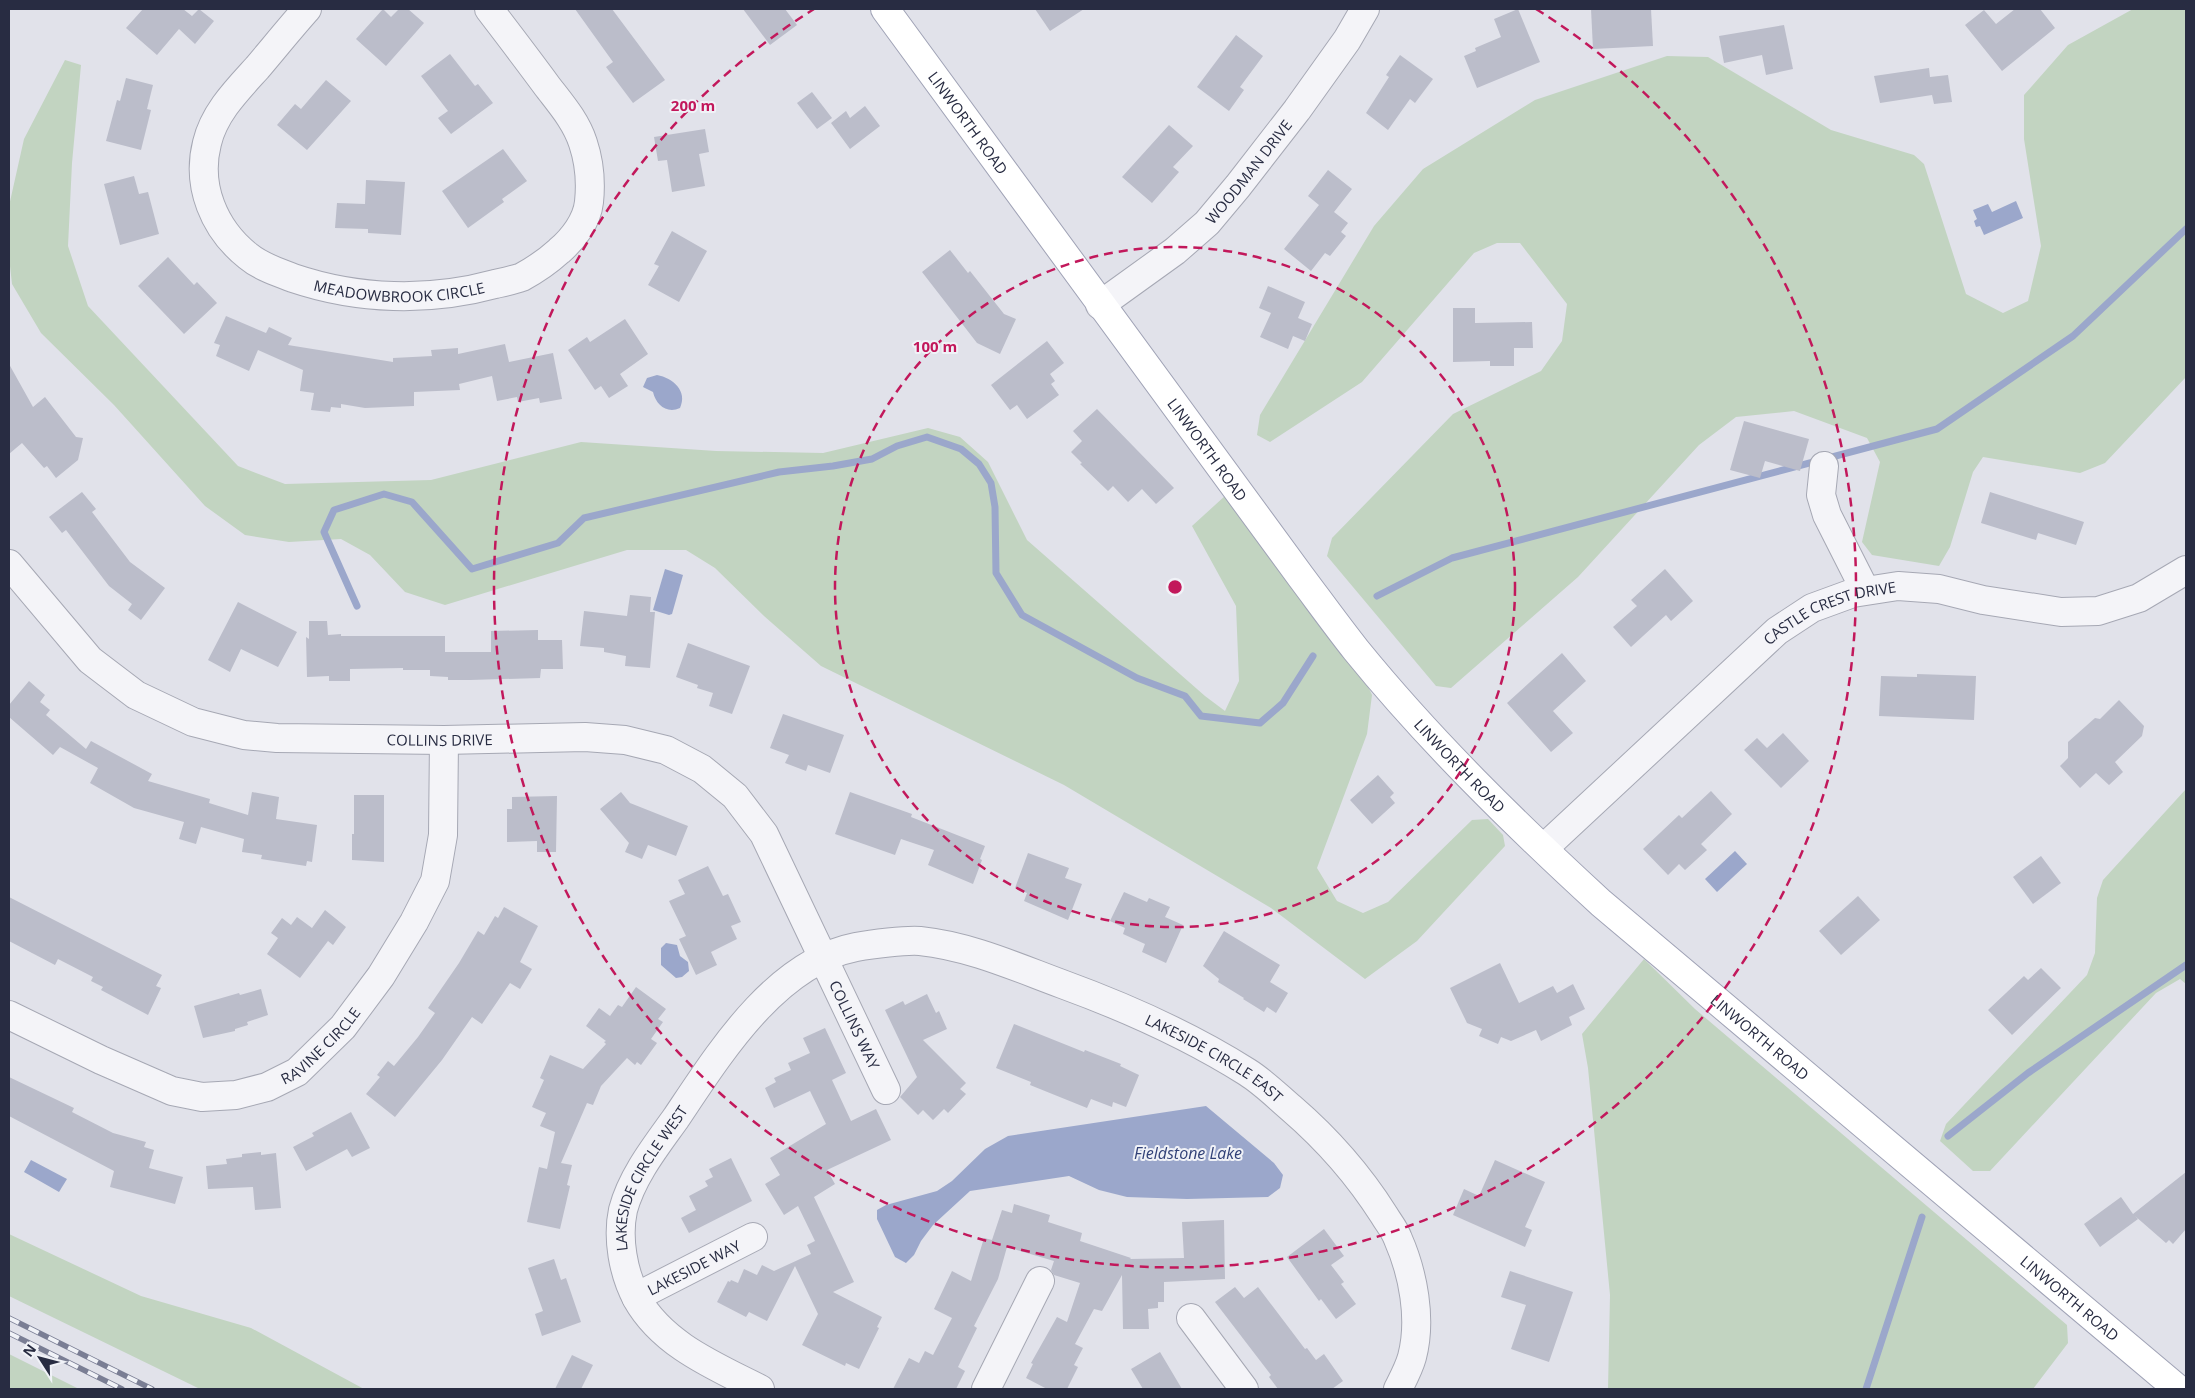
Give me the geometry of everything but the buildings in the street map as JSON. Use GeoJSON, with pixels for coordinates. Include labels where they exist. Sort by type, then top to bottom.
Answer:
{"type":"FeatureCollection","features":[{"type":"Feature","properties":{"kind":"main road","name":"LINWORTH ROAD"},"geometry":{"type":"LineString","coordinates":[[885,9],[1100,305],[1356,650],[1422,725],[1508,815],[1601,903],[2178,1389]]}},
{"type":"Feature","properties":{"kind":"street","name":"MEADOWBROOK CIRCLE"},"geometry":{"type":"LineString","coordinates":[[307,9],[230,99],[217,119],[207,142],[203,168],[206,192],[215,217],[230,238],[249,257],[272,270],[315,285],[360,294],[406,297],[450,294],[520,277],[546,263],[569,243],[582,223],[589,204],[588,167],[583,142],[573,121],[489,9]]}},
{"type":"Feature","properties":{"kind":"street","name":"WOODMAN DRIVE"},"geometry":{"type":"LineString","coordinates":[[1100,305],[1168,256],[1207,222],[1238,186],[1297,110],[1346,40],[1365,9]]}},
{"type":"Feature","properties":{"kind":"street"},"geometry":{"type":"LineString","coordinates":[[1824,466],[1821,495],[1827,515],[1865,590]]}},
{"type":"Feature","properties":{"kind":"street","name":"COLLINS DRIVE"},"geometry":{"type":"LineString","coordinates":[[9,564],[90,660],[136,695],[193,722],[244,735],[277,738],[444,740],[585,737],[625,740],[666,750],[702,769],[735,796],[764,834],[823,958]]}},
{"type":"Feature","properties":{"kind":"street","name":"CASTLE CREST DRIVE"},"geometry":{"type":"LineString","coordinates":[[1544,848],[1777,631],[1812,608],[1865,590],[1898,586],[1939,589],[1983,600],[2061,612],[2098,610],[2139,598],[2186,570]]}},
{"type":"Feature","properties":{"kind":"street","name":"RAVINE CIRCLE"},"geometry":{"type":"LineString","coordinates":[[9,1015],[101,1060],[172,1091],[202,1097],[236,1095],[266,1087],[297,1072],[342,1027],[380,976],[414,922],[435,881],[443,835],[444,740]]}},
{"type":"Feature","properties":{"kind":"street","name":"LAKESIDE CIRCLE EAST"},"geometry":{"type":"LineString","coordinates":[[823,958],[855,947],[918,941],[980,954],[1087,993],[1154,1023],[1250,1074],[1315,1129],[1347,1163],[1398,1237],[1413,1285],[1416,1325],[1412,1356],[1398,1389]]}},
{"type":"Feature","properties":{"kind":"street","name":"COLLINS WAY"},"geometry":{"type":"LineString","coordinates":[[823,958],[886,1090]]}},
{"type":"Feature","properties":{"kind":"street","name":"LAKESIDE CIRCLE WEST"},"geometry":{"type":"LineString","coordinates":[[760,1389],[692,1354],[654,1324],[636,1297],[621,1252],[620,1229],[624,1206],[644,1164],[744,1021],[781,986],[823,958]]}},
{"type":"Feature","properties":{"kind":"street","name":"LAKESIDE WAY"},"geometry":{"type":"LineString","coordinates":[[636,1297],[753,1237]]}},
{"type":"Feature","properties":{"kind":"street"},"geometry":{"type":"LineString","coordinates":[[986,1389],[1040,1281]]}},
{"type":"Feature","properties":{"kind":"street"},"geometry":{"type":"LineString","coordinates":[[1191,1318],[1244,1389]]}},
{"type":"Feature","properties":{"kind":"green space"},"geometry":{"type":"Polygon","coordinates":[[[2133,9],[2186,9],[2186,377],[2105,463],[2080,473],[1983,457],[1973,472],[1950,547],[1939,566],[1872,555],[1862,542],[1880,462],[1867,438],[1794,411],[1736,417],[1699,445],[1578,577],[1451,688],[1436,686],[1327,556],[1332,538],[1453,414],[1541,371],[1562,341],[1567,304],[1520,243],[1497,243],[1474,253],[1362,382],[1270,442],[1257,435],[1260,415],[1374,226],[1423,169],[1535,100],[1667,56],[1708,57],[1831,130],[1914,155],[1924,164],[1966,294],[2003,313],[2028,301],[2041,246],[2024,139],[2024,95],[2068,45],[2133,9]]]}},
{"type":"Feature","properties":{"kind":"green space"},"geometry":{"type":"Polygon","coordinates":[[[65,60],[81,65],[72,163],[68,246],[88,306],[238,466],[285,484],[431,480],[581,442],[716,451],[823,453],[928,428],[960,437],[988,462],[1027,540],[1205,696],[1225,711],[1239,681],[1236,606],[1192,526],[1226,495],[1364,678],[1372,695],[1367,734],[1317,868],[1337,901],[1363,913],[1388,902],[1472,820],[1488,819],[1503,835],[1505,846],[1417,941],[1365,979],[1271,908],[1064,785],[821,666],[764,616],[715,568],[686,550],[627,550],[445,605],[405,592],[370,555],[341,539],[289,542],[245,535],[205,506],[114,405],[41,333],[12,284],[9,257],[9,206],[24,139],[65,60]]]}},
{"type":"Feature","properties":{"kind":"green space"},"geometry":{"type":"Polygon","coordinates":[[[2186,789],[2186,984],[2180,979],[2156,993],[1990,1171],[1973,1171],[1940,1141],[1946,1124],[2087,975],[2095,953],[2097,898],[2103,880],[2186,789]]]}},
{"type":"Feature","properties":{"kind":"green space"},"geometry":{"type":"Polygon","coordinates":[[[1644,959],[1695,1009],[2067,1325],[2068,1343],[2033,1389],[1608,1389],[1610,1295],[1588,1068],[1582,1034],[1644,959]]]}},
{"type":"Feature","properties":{"kind":"green space"},"geometry":{"type":"Polygon","coordinates":[[[9,1234],[141,1296],[251,1328],[364,1389],[200,1389],[9,1296],[9,1234]]]}},
{"type":"Feature","properties":{"kind":"green space"},"geometry":{"type":"Polygon","coordinates":[[[9,1354],[79,1389],[9,1389],[9,1354]]]}},
{"type":"Feature","properties":{"kind":"water"},"geometry":{"type":"Polygon","coordinates":[[[2016,201],[2023,218],[1984,235],[1980,226],[1976,227],[1974,221],[1977,219],[1973,210],[1988,204],[1992,212],[2016,201]]]}},
{"type":"Feature","properties":{"kind":"water"},"geometry":{"type":"Polygon","coordinates":[[[657,375],[668,379],[678,386],[682,396],[680,408],[671,410],[663,407],[654,397],[653,392],[643,387],[647,378],[657,375]]]}},
{"type":"Feature","properties":{"kind":"water"},"geometry":{"type":"Polygon","coordinates":[[[665,569],[683,575],[672,614],[669,615],[653,610],[665,569]]]}},
{"type":"Feature","properties":{"kind":"water"},"geometry":{"type":"Polygon","coordinates":[[[1735,851],[1747,864],[1717,892],[1705,879],[1735,851]]]}},
{"type":"Feature","properties":{"kind":"water"},"geometry":{"type":"Polygon","coordinates":[[[666,943],[677,945],[680,956],[688,962],[689,971],[682,977],[676,978],[661,965],[661,948],[666,943]]]}},
{"type":"Feature","properties":{"kind":"water","name":"Fieldstone Lake"},"geometry":{"type":"Polygon","coordinates":[[[1206,1106],[1274,1163],[1283,1175],[1280,1188],[1268,1197],[1187,1199],[1127,1197],[1099,1190],[1069,1176],[970,1191],[933,1225],[921,1241],[914,1255],[906,1263],[895,1257],[877,1219],[877,1210],[886,1205],[937,1191],[952,1181],[985,1149],[1008,1136],[1206,1106]]]}},
{"type":"Feature","properties":{"kind":"water"},"geometry":{"type":"Polygon","coordinates":[[[31,1160],[67,1179],[59,1192],[24,1172],[31,1160]]]}},
{"type":"Feature","properties":{"kind":"waterway"},"geometry":{"type":"LineString","coordinates":[[1377,596],[1452,558],[1937,429],[2073,336],[2186,229]]}},
{"type":"Feature","properties":{"kind":"waterway"},"geometry":{"type":"LineString","coordinates":[[357,606],[324,532],[334,510],[384,494],[412,502],[472,569],[558,543],[584,518],[779,472],[833,466],[872,459],[897,446],[927,437],[961,449],[979,464],[991,483],[995,507],[996,573],[1022,615],[1137,678],[1185,696],[1201,716],[1260,723],[1283,703],[1313,656]]}},
{"type":"Feature","properties":{"kind":"waterway"},"geometry":{"type":"LineString","coordinates":[[1948,1136],[2028,1073],[2186,965]]}},
{"type":"Feature","properties":{"kind":"waterway"},"geometry":{"type":"LineString","coordinates":[[1866,1389],[1922,1217]]}},
{"type":"Feature","properties":{"kind":"railway"},"geometry":{"type":"LineString","coordinates":[[9,1318],[152,1389]]}},
{"type":"Feature","properties":{"kind":"railway"},"geometry":{"type":"LineString","coordinates":[[9,1333],[122,1389]]}}]}
